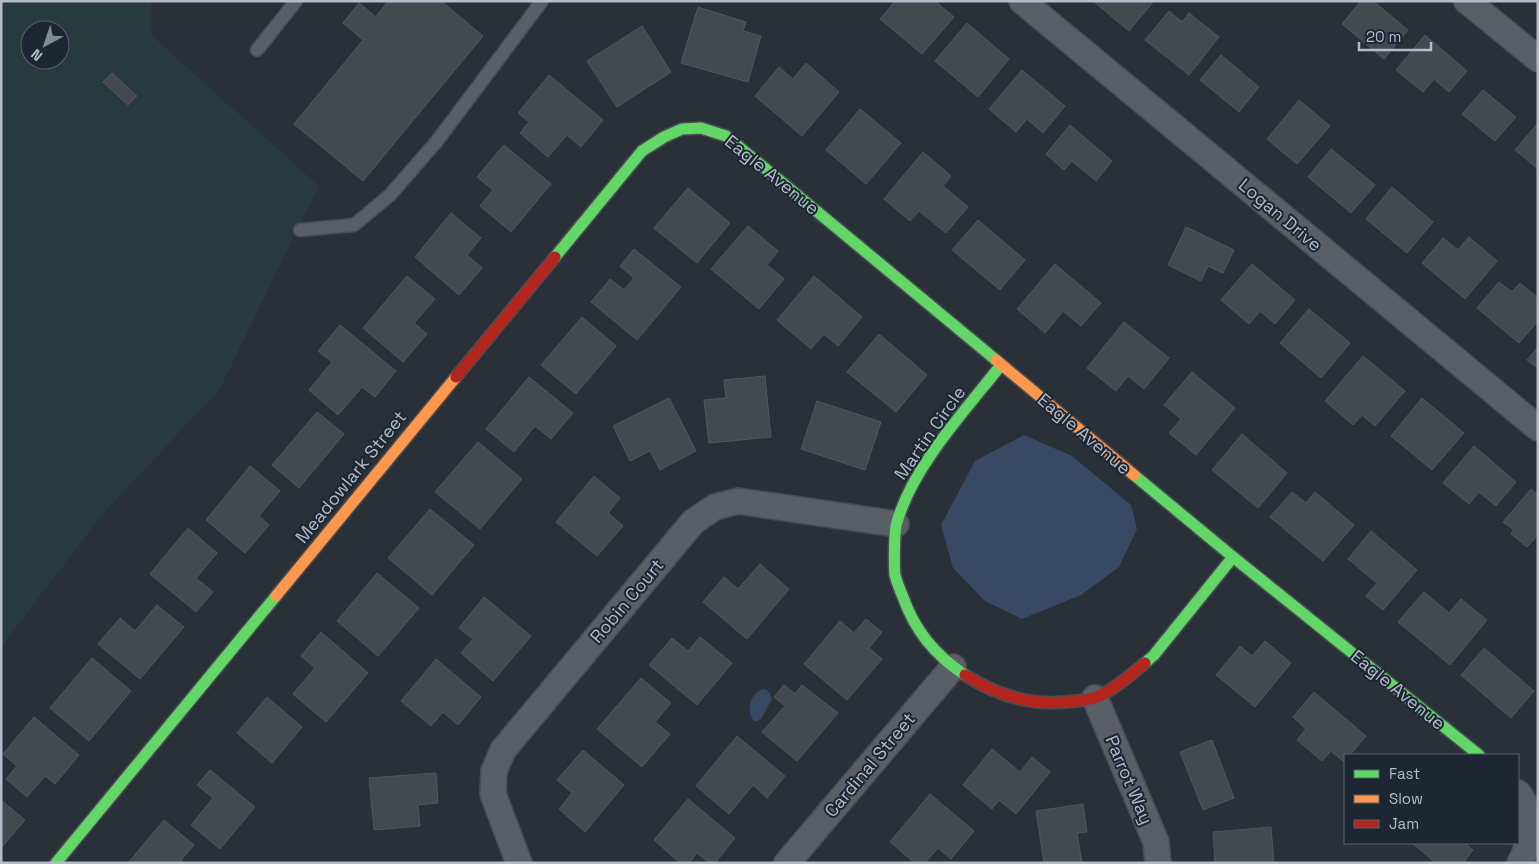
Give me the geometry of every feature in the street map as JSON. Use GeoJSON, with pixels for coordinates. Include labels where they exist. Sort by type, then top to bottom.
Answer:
{"type":"FeatureCollection","features":[{"type":"Feature","properties":{"kind":"street","name":"Logan Drive"},"geometry":{"type":"LineString","coordinates":[[1022,1],[1538,428]]}},
{"type":"Feature","properties":{"kind":"street"},"geometry":{"type":"LineString","coordinates":[[1467,1],[1538,59]]}},
{"type":"Feature","properties":{"kind":"street","name":"Eagle Avenue"},"geometry":{"type":"LineString","coordinates":[[684,127],[707,128],[726,136],[1233,557],[1478,754]]}},
{"type":"Feature","properties":{"kind":"street","name":"Meadowlark Street"},"geometry":{"type":"LineString","coordinates":[[56,863],[642,151],[664,135],[684,127]]}},
{"type":"Feature","properties":{"kind":"street","name":"Martin Circle"},"geometry":{"type":"LineString","coordinates":[[1001,365],[933,452],[909,490],[896,524],[895,574],[906,606],[922,636],[953,667],[982,686],[1018,699],[1054,704],[1095,698],[1125,680],[1154,654],[1233,557]]}},
{"type":"Feature","properties":{"kind":"street","name":"Robin Court"},"geometry":{"type":"LineString","coordinates":[[519,863],[494,794],[494,771],[504,750],[693,522],[715,507],[738,501],[896,524]]}},
{"type":"Feature","properties":{"kind":"street","name":"Cardinal Street"},"geometry":{"type":"LineString","coordinates":[[787,863],[953,667]]}},
{"type":"Feature","properties":{"kind":"street","name":"Parrot Way"},"geometry":{"type":"LineString","coordinates":[[1095,698],[1156,842],[1158,863]]}},
{"type":"Feature","properties":{"kind":"street"},"geometry":{"type":"LineString","coordinates":[[1519,794],[1530,826],[1524,855],[1520,863]]}},
{"type":"Feature","properties":{"kind":"lane"},"geometry":{"type":"LineString","coordinates":[[257,50],[296,1]]}},
{"type":"Feature","properties":{"kind":"lane"},"geometry":{"type":"LineString","coordinates":[[300,230],[354,225],[390,195],[437,141],[542,1]]}},
{"type":"Feature","properties":{"kind":"green space"},"geometry":{"type":"Polygon","coordinates":[[[1,1],[151,1],[151,35],[319,186],[219,390],[101,516],[1,647],[1,1]]]}},
{"type":"Feature","properties":{"kind":"water"},"geometry":{"type":"Polygon","coordinates":[[[1024,435],[1072,456],[1131,505],[1137,529],[1119,567],[1081,595],[1022,619],[985,601],[953,568],[941,525],[975,461],[1024,435]]]}},
{"type":"Feature","properties":{"kind":"water"},"geometry":{"type":"Polygon","coordinates":[[[764,689],[768,691],[772,699],[761,719],[754,721],[750,712],[751,702],[756,693],[764,689]]]}},
{"type":"Feature","properties":{"kind":"building"},"geometry":{"type":"Polygon","coordinates":[[[388,1],[441,1],[483,36],[363,181],[294,124],[363,40],[343,23],[359,3],[376,17],[388,1]]]}},
{"type":"Feature","properties":{"kind":"building"},"geometry":{"type":"Polygon","coordinates":[[[895,1],[935,1],[954,17],[922,54],[880,19],[895,1]]]}},
{"type":"Feature","properties":{"kind":"building"},"geometry":{"type":"Polygon","coordinates":[[[1093,1],[1154,1],[1129,31],[1093,1]]]}},
{"type":"Feature","properties":{"kind":"building"},"geometry":{"type":"Polygon","coordinates":[[[1361,1],[1373,1],[1408,30],[1384,59],[1342,24],[1361,1]]]}},
{"type":"Feature","properties":{"kind":"building"},"geometry":{"type":"Polygon","coordinates":[[[698,7],[746,22],[743,31],[761,36],[748,82],[681,63],[698,7]]]}},
{"type":"Feature","properties":{"kind":"building"},"geometry":{"type":"Polygon","coordinates":[[[1169,11],[1182,22],[1189,13],[1219,37],[1189,75],[1145,40],[1169,11]]]}},
{"type":"Feature","properties":{"kind":"building"},"geometry":{"type":"Polygon","coordinates":[[[967,23],[1009,59],[978,97],[935,61],[967,23]]]}},
{"type":"Feature","properties":{"kind":"building"},"geometry":{"type":"Polygon","coordinates":[[[642,26],[671,72],[617,107],[587,61],[642,26]]]}},
{"type":"Feature","properties":{"kind":"building"},"geometry":{"type":"Polygon","coordinates":[[[1425,35],[1467,71],[1449,92],[1434,79],[1423,92],[1396,70],[1425,35]]]}},
{"type":"Feature","properties":{"kind":"building"},"geometry":{"type":"Polygon","coordinates":[[[1221,55],[1259,87],[1239,112],[1200,80],[1221,55]]]}},
{"type":"Feature","properties":{"kind":"building"},"geometry":{"type":"Polygon","coordinates":[[[806,63],[839,92],[802,136],[755,96],[779,67],[793,79],[806,63]]]}},
{"type":"Feature","properties":{"kind":"building"},"geometry":{"type":"Polygon","coordinates":[[[1022,70],[1065,106],[1043,133],[1027,119],[1016,132],[989,109],[1022,70]]]}},
{"type":"Feature","properties":{"kind":"building"},"geometry":{"type":"Polygon","coordinates":[[[112,73],[137,96],[128,105],[103,82],[112,73]]]}},
{"type":"Feature","properties":{"kind":"building"},"geometry":{"type":"Polygon","coordinates":[[[549,75],[603,120],[581,147],[567,135],[548,157],[520,133],[529,122],[518,113],[549,75]]]}},
{"type":"Feature","properties":{"kind":"building"},"geometry":{"type":"Polygon","coordinates":[[[1483,90],[1516,117],[1495,141],[1462,114],[1483,90]]]}},
{"type":"Feature","properties":{"kind":"building"},"geometry":{"type":"Polygon","coordinates":[[[1299,100],[1330,126],[1297,164],[1267,139],[1299,100]]]}},
{"type":"Feature","properties":{"kind":"building"},"geometry":{"type":"Polygon","coordinates":[[[860,109],[901,143],[866,184],[826,150],[860,109]]]}},
{"type":"Feature","properties":{"kind":"building"},"geometry":{"type":"Polygon","coordinates":[[[1538,123],[1538,169],[1515,150],[1538,123]]]}},
{"type":"Feature","properties":{"kind":"building"},"geometry":{"type":"Polygon","coordinates":[[[1070,125],[1112,161],[1096,181],[1072,161],[1064,170],[1046,154],[1070,125]]]}},
{"type":"Feature","properties":{"kind":"building"},"geometry":{"type":"Polygon","coordinates":[[[504,145],[551,184],[511,232],[480,206],[493,190],[477,177],[504,145]]]}},
{"type":"Feature","properties":{"kind":"building"},"geometry":{"type":"Polygon","coordinates":[[[1331,149],[1375,185],[1351,213],[1308,177],[1331,149]]]}},
{"type":"Feature","properties":{"kind":"building"},"geometry":{"type":"Polygon","coordinates":[[[923,152],[951,176],[943,186],[968,207],[946,233],[919,211],[910,221],[884,199],[923,152]]]}},
{"type":"Feature","properties":{"kind":"building"},"geometry":{"type":"Polygon","coordinates":[[[1392,187],[1433,222],[1407,253],[1366,219],[1392,187]]]}},
{"type":"Feature","properties":{"kind":"building"},"geometry":{"type":"Polygon","coordinates":[[[688,188],[730,223],[697,263],[654,228],[688,188]]]}},
{"type":"Feature","properties":{"kind":"building"},"geometry":{"type":"Polygon","coordinates":[[[451,213],[481,238],[467,255],[482,268],[459,295],[415,257],[451,213]]]}},
{"type":"Feature","properties":{"kind":"building"},"geometry":{"type":"Polygon","coordinates":[[[978,220],[1025,260],[1000,290],[952,250],[978,220]]]}},
{"type":"Feature","properties":{"kind":"building"},"geometry":{"type":"Polygon","coordinates":[[[748,226],[778,251],[767,265],[784,279],[759,309],[711,269],[748,226]]]}},
{"type":"Feature","properties":{"kind":"building"},"geometry":{"type":"Polygon","coordinates":[[[1186,227],[1234,250],[1223,273],[1208,266],[1201,281],[1168,265],[1186,227]]]}},
{"type":"Feature","properties":{"kind":"building"},"geometry":{"type":"Polygon","coordinates":[[[1469,237],[1497,261],[1465,299],[1422,263],[1443,238],[1458,250],[1469,237]]]}},
{"type":"Feature","properties":{"kind":"building"},"geometry":{"type":"Polygon","coordinates":[[[634,249],[681,287],[637,340],[591,302],[610,279],[624,290],[634,278],[620,266],[634,249]]]}},
{"type":"Feature","properties":{"kind":"building"},"geometry":{"type":"Polygon","coordinates":[[[1055,264],[1101,303],[1081,326],[1063,311],[1045,333],[1017,309],[1055,264]]]}},
{"type":"Feature","properties":{"kind":"building"},"geometry":{"type":"Polygon","coordinates":[[[1252,264],[1295,300],[1275,324],[1260,311],[1249,324],[1221,300],[1252,264]]]}},
{"type":"Feature","properties":{"kind":"building"},"geometry":{"type":"Polygon","coordinates":[[[407,276],[435,299],[414,323],[427,334],[403,362],[363,328],[407,276]]]}},
{"type":"Feature","properties":{"kind":"building"},"geometry":{"type":"Polygon","coordinates":[[[814,276],[862,317],[838,346],[824,334],[811,349],[777,320],[814,276]]]}},
{"type":"Feature","properties":{"kind":"building"},"geometry":{"type":"Polygon","coordinates":[[[1499,282],[1512,292],[1520,283],[1538,298],[1538,321],[1519,343],[1477,308],[1499,282]]]}},
{"type":"Feature","properties":{"kind":"building"},"geometry":{"type":"Polygon","coordinates":[[[1309,309],[1350,343],[1321,378],[1280,343],[1309,309]]]}},
{"type":"Feature","properties":{"kind":"building"},"geometry":{"type":"Polygon","coordinates":[[[582,317],[616,346],[576,394],[541,365],[582,317]]]}},
{"type":"Feature","properties":{"kind":"building"},"geometry":{"type":"Polygon","coordinates":[[[1124,322],[1169,358],[1144,389],[1128,376],[1116,391],[1087,368],[1124,322]]]}},
{"type":"Feature","properties":{"kind":"building"},"geometry":{"type":"Polygon","coordinates":[[[340,325],[396,371],[375,397],[362,387],[338,415],[309,390],[332,362],[318,351],[340,325]]]}},
{"type":"Feature","properties":{"kind":"building"},"geometry":{"type":"Polygon","coordinates":[[[879,334],[927,375],[896,412],[847,372],[879,334]]]}},
{"type":"Feature","properties":{"kind":"building"},"geometry":{"type":"Polygon","coordinates":[[[1538,347],[1538,368],[1527,360],[1538,347]]]}},
{"type":"Feature","properties":{"kind":"building"},"geometry":{"type":"Polygon","coordinates":[[[1363,356],[1405,391],[1375,426],[1362,415],[1353,425],[1325,401],[1363,356]]]}},
{"type":"Feature","properties":{"kind":"building"},"geometry":{"type":"Polygon","coordinates":[[[1192,372],[1235,408],[1196,455],[1169,433],[1181,419],[1164,405],[1192,372]]]}},
{"type":"Feature","properties":{"kind":"building"},"geometry":{"type":"Polygon","coordinates":[[[765,376],[771,437],[709,443],[704,400],[726,398],[724,380],[765,376]]]}},
{"type":"Feature","properties":{"kind":"building"},"geometry":{"type":"Polygon","coordinates":[[[529,377],[573,413],[551,439],[535,426],[514,452],[486,429],[529,377]]]}},
{"type":"Feature","properties":{"kind":"building"},"geometry":{"type":"Polygon","coordinates":[[[669,398],[696,451],[660,470],[650,451],[630,461],[613,426],[669,398]]]}},
{"type":"Feature","properties":{"kind":"building"},"geometry":{"type":"Polygon","coordinates":[[[1422,398],[1464,433],[1432,470],[1391,436],[1422,398]]]}},
{"type":"Feature","properties":{"kind":"building"},"geometry":{"type":"Polygon","coordinates":[[[817,401],[881,422],[865,470],[801,449],[817,401]]]}},
{"type":"Feature","properties":{"kind":"building"},"geometry":{"type":"Polygon","coordinates":[[[317,412],[344,434],[299,488],[272,465],[317,412]]]}},
{"type":"Feature","properties":{"kind":"building"},"geometry":{"type":"Polygon","coordinates":[[[1242,434],[1287,473],[1258,508],[1212,470],[1242,434]]]}},
{"type":"Feature","properties":{"kind":"building"},"geometry":{"type":"Polygon","coordinates":[[[478,442],[522,479],[480,529],[435,492],[478,442]]]}},
{"type":"Feature","properties":{"kind":"building"},"geometry":{"type":"Polygon","coordinates":[[[1474,446],[1516,482],[1496,506],[1479,492],[1469,504],[1443,483],[1474,446]]]}},
{"type":"Feature","properties":{"kind":"building"},"geometry":{"type":"Polygon","coordinates":[[[250,466],[280,491],[259,516],[269,525],[245,553],[206,520],[250,466]]]}},
{"type":"Feature","properties":{"kind":"building"},"geometry":{"type":"Polygon","coordinates":[[[594,476],[620,498],[608,513],[623,526],[597,556],[556,522],[594,476]]]}},
{"type":"Feature","properties":{"kind":"building"},"geometry":{"type":"Polygon","coordinates":[[[1531,489],[1538,495],[1538,535],[1527,547],[1511,534],[1514,530],[1503,522],[1531,489]]]}},
{"type":"Feature","properties":{"kind":"building"},"geometry":{"type":"Polygon","coordinates":[[[1292,492],[1306,503],[1315,492],[1354,525],[1323,561],[1270,517],[1292,492]]]}},
{"type":"Feature","properties":{"kind":"building"},"geometry":{"type":"Polygon","coordinates":[[[430,509],[474,545],[432,595],[388,558],[430,509]]]}},
{"type":"Feature","properties":{"kind":"building"},"geometry":{"type":"Polygon","coordinates":[[[188,528],[217,553],[196,578],[213,592],[196,612],[150,574],[188,528]]]}},
{"type":"Feature","properties":{"kind":"building"},"geometry":{"type":"Polygon","coordinates":[[[1371,531],[1417,570],[1383,610],[1366,596],[1377,583],[1348,559],[1371,531]]]}},
{"type":"Feature","properties":{"kind":"building"},"geometry":{"type":"Polygon","coordinates":[[[760,564],[789,589],[747,639],[703,602],[724,577],[738,589],[760,564]]]}},
{"type":"Feature","properties":{"kind":"building"},"geometry":{"type":"Polygon","coordinates":[[[377,573],[419,608],[378,656],[337,621],[377,573]]]}},
{"type":"Feature","properties":{"kind":"building"},"geometry":{"type":"Polygon","coordinates":[[[1424,592],[1449,613],[1461,599],[1487,620],[1450,665],[1398,622],[1424,592]]]}},
{"type":"Feature","properties":{"kind":"building"},"geometry":{"type":"Polygon","coordinates":[[[484,597],[531,636],[493,681],[461,653],[473,639],[459,628],[484,597]]]}},
{"type":"Feature","properties":{"kind":"building"},"geometry":{"type":"Polygon","coordinates":[[[157,605],[184,627],[140,679],[98,644],[120,618],[135,631],[157,605]]]}},
{"type":"Feature","properties":{"kind":"building"},"geometry":{"type":"Polygon","coordinates":[[[866,619],[882,632],[869,648],[882,659],[847,700],[804,664],[840,621],[854,633],[866,619]]]}},
{"type":"Feature","properties":{"kind":"building"},"geometry":{"type":"Polygon","coordinates":[[[321,632],[368,673],[326,722],[293,694],[315,668],[301,656],[321,632]]]}},
{"type":"Feature","properties":{"kind":"building"},"geometry":{"type":"Polygon","coordinates":[[[700,637],[732,663],[697,705],[649,665],[672,638],[688,651],[700,637]]]}},
{"type":"Feature","properties":{"kind":"building"},"geometry":{"type":"Polygon","coordinates":[[[1265,641],[1291,663],[1255,707],[1216,675],[1240,646],[1252,656],[1265,641]]]}},
{"type":"Feature","properties":{"kind":"building"},"geometry":{"type":"Polygon","coordinates":[[[1484,648],[1534,691],[1511,718],[1461,675],[1484,648]]]}},
{"type":"Feature","properties":{"kind":"building"},"geometry":{"type":"Polygon","coordinates":[[[92,658],[131,691],[89,741],[50,708],[92,658]]]}},
{"type":"Feature","properties":{"kind":"building"},"geometry":{"type":"Polygon","coordinates":[[[436,659],[481,697],[458,725],[443,712],[431,726],[401,701],[436,659]]]}},
{"type":"Feature","properties":{"kind":"building"},"geometry":{"type":"Polygon","coordinates":[[[641,678],[671,703],[655,722],[670,734],[642,767],[597,729],[641,678]]]}},
{"type":"Feature","properties":{"kind":"building"},"geometry":{"type":"Polygon","coordinates":[[[784,685],[795,694],[802,685],[838,713],[797,761],[762,732],[785,706],[774,697],[784,685]]]}},
{"type":"Feature","properties":{"kind":"building"},"geometry":{"type":"Polygon","coordinates":[[[1314,692],[1366,736],[1351,754],[1344,754],[1344,762],[1331,751],[1322,761],[1297,740],[1306,729],[1293,717],[1314,692]]]}},
{"type":"Feature","properties":{"kind":"building"},"geometry":{"type":"Polygon","coordinates":[[[267,697],[302,727],[272,763],[237,733],[267,697]]]}},
{"type":"Feature","properties":{"kind":"building"},"geometry":{"type":"Polygon","coordinates":[[[34,717],[79,755],[55,784],[45,776],[27,797],[6,779],[17,766],[3,754],[34,717]]]}},
{"type":"Feature","properties":{"kind":"building"},"geometry":{"type":"Polygon","coordinates":[[[737,736],[785,776],[767,798],[753,785],[729,814],[696,786],[737,736]]]}},
{"type":"Feature","properties":{"kind":"building"},"geometry":{"type":"Polygon","coordinates":[[[1212,740],[1234,798],[1203,810],[1180,752],[1212,740]]]}},
{"type":"Feature","properties":{"kind":"building"},"geometry":{"type":"Polygon","coordinates":[[[992,749],[1020,772],[1032,757],[1050,772],[1016,814],[999,800],[992,809],[963,785],[992,749]]]}},
{"type":"Feature","properties":{"kind":"building"},"geometry":{"type":"Polygon","coordinates":[[[583,750],[624,785],[585,832],[559,809],[572,793],[557,780],[583,750]]]}},
{"type":"Feature","properties":{"kind":"building"},"geometry":{"type":"Polygon","coordinates":[[[210,770],[255,807],[220,849],[191,825],[213,798],[197,785],[210,770]]]}},
{"type":"Feature","properties":{"kind":"building"},"geometry":{"type":"Polygon","coordinates":[[[436,773],[438,803],[418,805],[420,826],[374,830],[369,778],[436,773]]]}},
{"type":"Feature","properties":{"kind":"building"},"geometry":{"type":"Polygon","coordinates":[[[930,794],[974,831],[951,859],[938,848],[925,863],[915,863],[890,842],[930,794]]]}},
{"type":"Feature","properties":{"kind":"building"},"geometry":{"type":"Polygon","coordinates":[[[688,799],[735,838],[715,863],[710,863],[697,853],[689,863],[680,863],[654,840],[688,799]]]}},
{"type":"Feature","properties":{"kind":"building"},"geometry":{"type":"Polygon","coordinates":[[[1,800],[25,820],[1,848],[1,800]]]}},
{"type":"Feature","properties":{"kind":"building"},"geometry":{"type":"Polygon","coordinates":[[[1083,804],[1087,832],[1077,833],[1082,863],[1044,863],[1036,811],[1083,804]]]}},
{"type":"Feature","properties":{"kind":"building"},"geometry":{"type":"Polygon","coordinates":[[[164,820],[194,845],[181,860],[185,863],[128,863],[164,820]]]}},
{"type":"Feature","properties":{"kind":"building"},"geometry":{"type":"Polygon","coordinates":[[[1271,827],[1274,863],[1215,863],[1213,832],[1271,827]]]}},
{"type":"Feature","properties":{"kind":"building"},"geometry":{"type":"Polygon","coordinates":[[[1413,844],[1466,844],[1473,850],[1463,863],[1436,863],[1413,844]]]}},
{"type":"Feature","properties":{"kind":"traffic: fast"},"geometry":{"type":"LineString","coordinates":[[555,257],[642,151],[664,137],[682,129],[701,128],[726,136],[996,360]]}},
{"type":"Feature","properties":{"kind":"traffic: fast"},"geometry":{"type":"LineString","coordinates":[[965,675],[944,659],[927,641],[908,609],[895,575],[895,533],[905,501],[927,460],[956,420],[1001,365]]}},
{"type":"Feature","properties":{"kind":"traffic: fast"},"geometry":{"type":"LineString","coordinates":[[1134,475],[1478,754]]}},
{"type":"Feature","properties":{"kind":"traffic: fast"},"geometry":{"type":"LineString","coordinates":[[1145,663],[1154,655],[1233,557]]}},
{"type":"Feature","properties":{"kind":"traffic: fast"},"geometry":{"type":"LineString","coordinates":[[56,863],[276,596]]}},
{"type":"Feature","properties":{"kind":"traffic: slow"},"geometry":{"type":"LineString","coordinates":[[996,360],[1134,475]]}},
{"type":"Feature","properties":{"kind":"traffic: slow"},"geometry":{"type":"LineString","coordinates":[[276,596],[456,377]]}},
{"type":"Feature","properties":{"kind":"traffic: jam"},"geometry":{"type":"LineString","coordinates":[[456,377],[555,257]]}},
{"type":"Feature","properties":{"kind":"traffic: jam"},"geometry":{"type":"LineString","coordinates":[[965,675],[991,689],[1018,699],[1060,703],[1100,696],[1121,683],[1145,663]]}}]}
